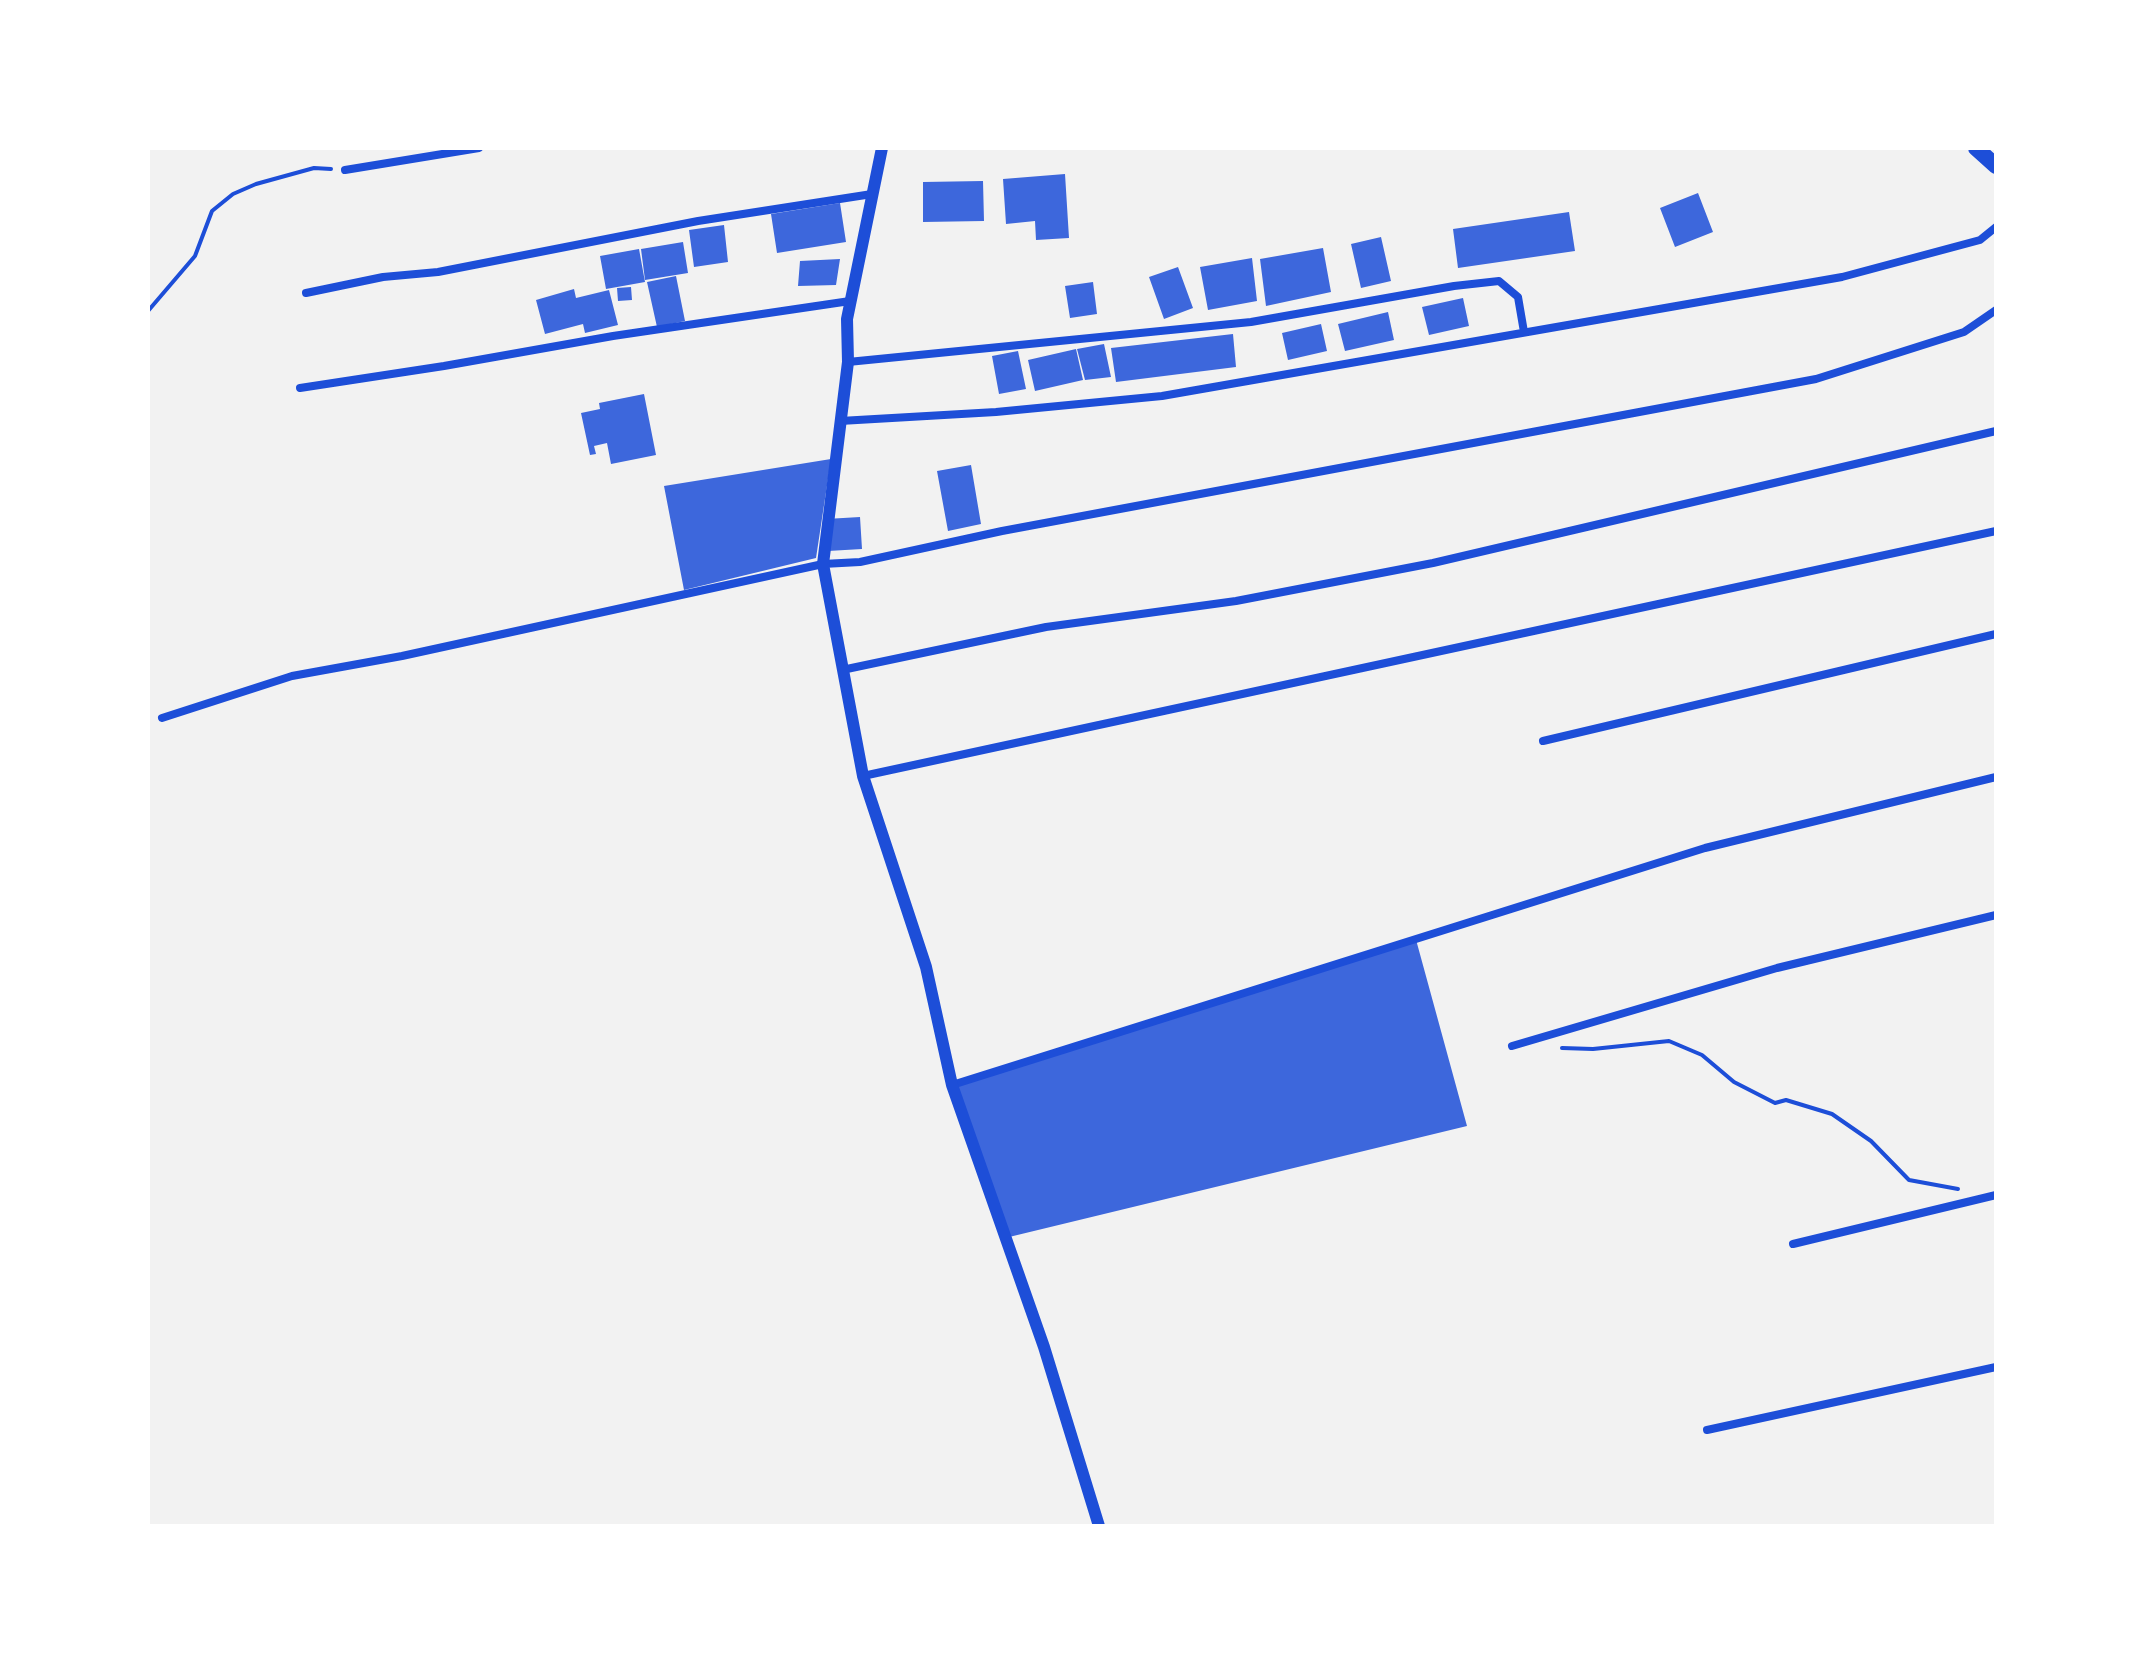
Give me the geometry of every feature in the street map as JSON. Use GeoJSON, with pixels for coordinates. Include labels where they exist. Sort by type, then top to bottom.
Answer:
{"type":"FeatureCollection","features":[{"type":"Feature","properties":{"kind":"main road"},"geometry":{"type":"LineString","coordinates":[[1976,148],[1996,166]]}},
{"type":"Feature","properties":{"kind":"street"},"geometry":{"type":"LineString","coordinates":[[345,170],[476,148]]}},
{"type":"Feature","properties":{"kind":"street"},"geometry":{"type":"LineString","coordinates":[[882,148],[847,319],[848,362],[823,564],[863,776],[926,967],[952,1085],[1044,1347],[1099,1526]]}},
{"type":"Feature","properties":{"kind":"street"},"geometry":{"type":"LineString","coordinates":[[306,293],[383,277],[438,272],[698,221],[872,194]]}},
{"type":"Feature","properties":{"kind":"street"},"geometry":{"type":"LineString","coordinates":[[840,421],[996,412],[1162,396],[1842,277],[1980,240],[1996,227]]}},
{"type":"Feature","properties":{"kind":"street"},"geometry":{"type":"LineString","coordinates":[[848,362],[1251,322],[1454,286],[1499,281],[1518,297],[1524,332]]}},
{"type":"Feature","properties":{"kind":"street"},"geometry":{"type":"LineString","coordinates":[[300,388],[613,336],[850,301]]}},
{"type":"Feature","properties":{"kind":"street"},"geometry":{"type":"LineString","coordinates":[[162,718],[292,676],[402,656],[823,564],[860,562],[1002,531],[1816,379],[1964,332],[1996,310]]}},
{"type":"Feature","properties":{"kind":"street"},"geometry":{"type":"LineString","coordinates":[[842,670],[1046,627],[1236,601],[1433,563],[1996,431]]}},
{"type":"Feature","properties":{"kind":"street"},"geometry":{"type":"LineString","coordinates":[[863,776],[1996,531]]}},
{"type":"Feature","properties":{"kind":"street"},"geometry":{"type":"LineString","coordinates":[[1543,741],[1996,634]]}},
{"type":"Feature","properties":{"kind":"street"},"geometry":{"type":"LineString","coordinates":[[952,1085],[1705,848],[1996,777]]}},
{"type":"Feature","properties":{"kind":"street"},"geometry":{"type":"LineString","coordinates":[[1512,1046],[1777,968],[1996,915]]}},
{"type":"Feature","properties":{"kind":"street"},"geometry":{"type":"LineString","coordinates":[[1793,1244],[1996,1195]]}},
{"type":"Feature","properties":{"kind":"street"},"geometry":{"type":"LineString","coordinates":[[1707,1430],[1996,1367]]}},
{"type":"Feature","properties":{"kind":"path"},"geometry":{"type":"LineString","coordinates":[[148,311],[195,256],[212,211],[233,194],[256,184],[314,168],[345,170]]}},
{"type":"Feature","properties":{"kind":"path"},"geometry":{"type":"LineString","coordinates":[[1553,1048],[1593,1049],[1669,1041],[1702,1055],[1734,1082],[1775,1103],[1786,1100],[1832,1114],[1871,1141],[1909,1180],[1960,1189],[1972,1201]]}},
{"type":"Feature","properties":{"kind":"building"},"geometry":{"type":"Polygon","coordinates":[[[1065,174],[1069,238],[1036,240],[1035,221],[1006,224],[1003,179],[1065,174]]]}},
{"type":"Feature","properties":{"kind":"building"},"geometry":{"type":"Polygon","coordinates":[[[983,181],[984,221],[923,222],[923,182],[983,181]]]}},
{"type":"Feature","properties":{"kind":"building"},"geometry":{"type":"Polygon","coordinates":[[[1698,193],[1713,232],[1675,247],[1660,208],[1698,193]]]}},
{"type":"Feature","properties":{"kind":"building"},"geometry":{"type":"Polygon","coordinates":[[[840,203],[846,242],[777,253],[771,214],[840,203]]]}},
{"type":"Feature","properties":{"kind":"building"},"geometry":{"type":"Polygon","coordinates":[[[1569,212],[1575,251],[1458,268],[1453,229],[1569,212]]]}},
{"type":"Feature","properties":{"kind":"building"},"geometry":{"type":"Polygon","coordinates":[[[724,225],[728,262],[694,267],[689,230],[724,225]]]}},
{"type":"Feature","properties":{"kind":"building"},"geometry":{"type":"Polygon","coordinates":[[[1381,237],[1391,281],[1361,288],[1351,244],[1381,237]]]}},
{"type":"Feature","properties":{"kind":"building"},"geometry":{"type":"Polygon","coordinates":[[[683,242],[688,273],[645,280],[641,249],[683,242]]]}},
{"type":"Feature","properties":{"kind":"building"},"geometry":{"type":"Polygon","coordinates":[[[1323,248],[1331,292],[1266,306],[1260,259],[1323,248]]]}},
{"type":"Feature","properties":{"kind":"building"},"geometry":{"type":"Polygon","coordinates":[[[639,249],[645,282],[606,289],[600,256],[639,249]]]}},
{"type":"Feature","properties":{"kind":"building"},"geometry":{"type":"Polygon","coordinates":[[[1252,258],[1257,301],[1208,310],[1200,267],[1252,258]]]}},
{"type":"Feature","properties":{"kind":"building"},"geometry":{"type":"Polygon","coordinates":[[[840,259],[836,285],[798,286],[800,261],[840,259]]]}},
{"type":"Feature","properties":{"kind":"building"},"geometry":{"type":"Polygon","coordinates":[[[1178,267],[1193,308],[1164,319],[1149,277],[1178,267]]]}},
{"type":"Feature","properties":{"kind":"building"},"geometry":{"type":"Polygon","coordinates":[[[676,276],[685,321],[657,327],[647,282],[676,276]]]}},
{"type":"Feature","properties":{"kind":"building"},"geometry":{"type":"Polygon","coordinates":[[[1093,282],[1097,314],[1070,318],[1065,286],[1093,282]]]}},
{"type":"Feature","properties":{"kind":"building"},"geometry":{"type":"Polygon","coordinates":[[[631,287],[632,300],[618,301],[617,288],[631,287]]]}},
{"type":"Feature","properties":{"kind":"building"},"geometry":{"type":"Polygon","coordinates":[[[574,289],[576,298],[609,290],[618,325],[585,333],[583,324],[545,334],[536,300],[574,289]]]}},
{"type":"Feature","properties":{"kind":"building"},"geometry":{"type":"Polygon","coordinates":[[[1463,298],[1469,326],[1429,335],[1422,307],[1463,298]]]}},
{"type":"Feature","properties":{"kind":"building"},"geometry":{"type":"Polygon","coordinates":[[[1388,312],[1394,340],[1345,351],[1338,324],[1388,312]]]}},
{"type":"Feature","properties":{"kind":"building"},"geometry":{"type":"Polygon","coordinates":[[[1321,324],[1327,351],[1288,360],[1282,333],[1321,324]]]}},
{"type":"Feature","properties":{"kind":"building"},"geometry":{"type":"Polygon","coordinates":[[[1233,334],[1236,367],[1116,382],[1111,348],[1233,334]]]}},
{"type":"Feature","properties":{"kind":"building"},"geometry":{"type":"Polygon","coordinates":[[[1104,344],[1111,377],[1085,380],[1077,349],[1104,344]]]}},
{"type":"Feature","properties":{"kind":"building"},"geometry":{"type":"Polygon","coordinates":[[[1076,349],[1083,380],[1035,391],[1028,360],[1076,349]]]}},
{"type":"Feature","properties":{"kind":"building"},"geometry":{"type":"Polygon","coordinates":[[[1018,351],[1026,389],[999,394],[992,356],[1018,351]]]}},
{"type":"Feature","properties":{"kind":"building"},"geometry":{"type":"Polygon","coordinates":[[[644,394],[656,455],[611,464],[607,443],[594,446],[596,454],[590,455],[581,413],[600,409],[599,403],[644,394]]]}},
{"type":"Feature","properties":{"kind":"building"},"geometry":{"type":"Polygon","coordinates":[[[831,459],[816,558],[684,590],[664,486],[831,459]]]}},
{"type":"Feature","properties":{"kind":"building"},"geometry":{"type":"Polygon","coordinates":[[[971,465],[981,524],[948,531],[937,471],[971,465]]]}},
{"type":"Feature","properties":{"kind":"building"},"geometry":{"type":"Polygon","coordinates":[[[860,517],[862,549],[828,551],[826,519],[860,517]]]}},
{"type":"Feature","properties":{"kind":"building"},"geometry":{"type":"Polygon","coordinates":[[[1415,936],[1467,1126],[1005,1238],[952,1085],[1415,936]]]}}]}
